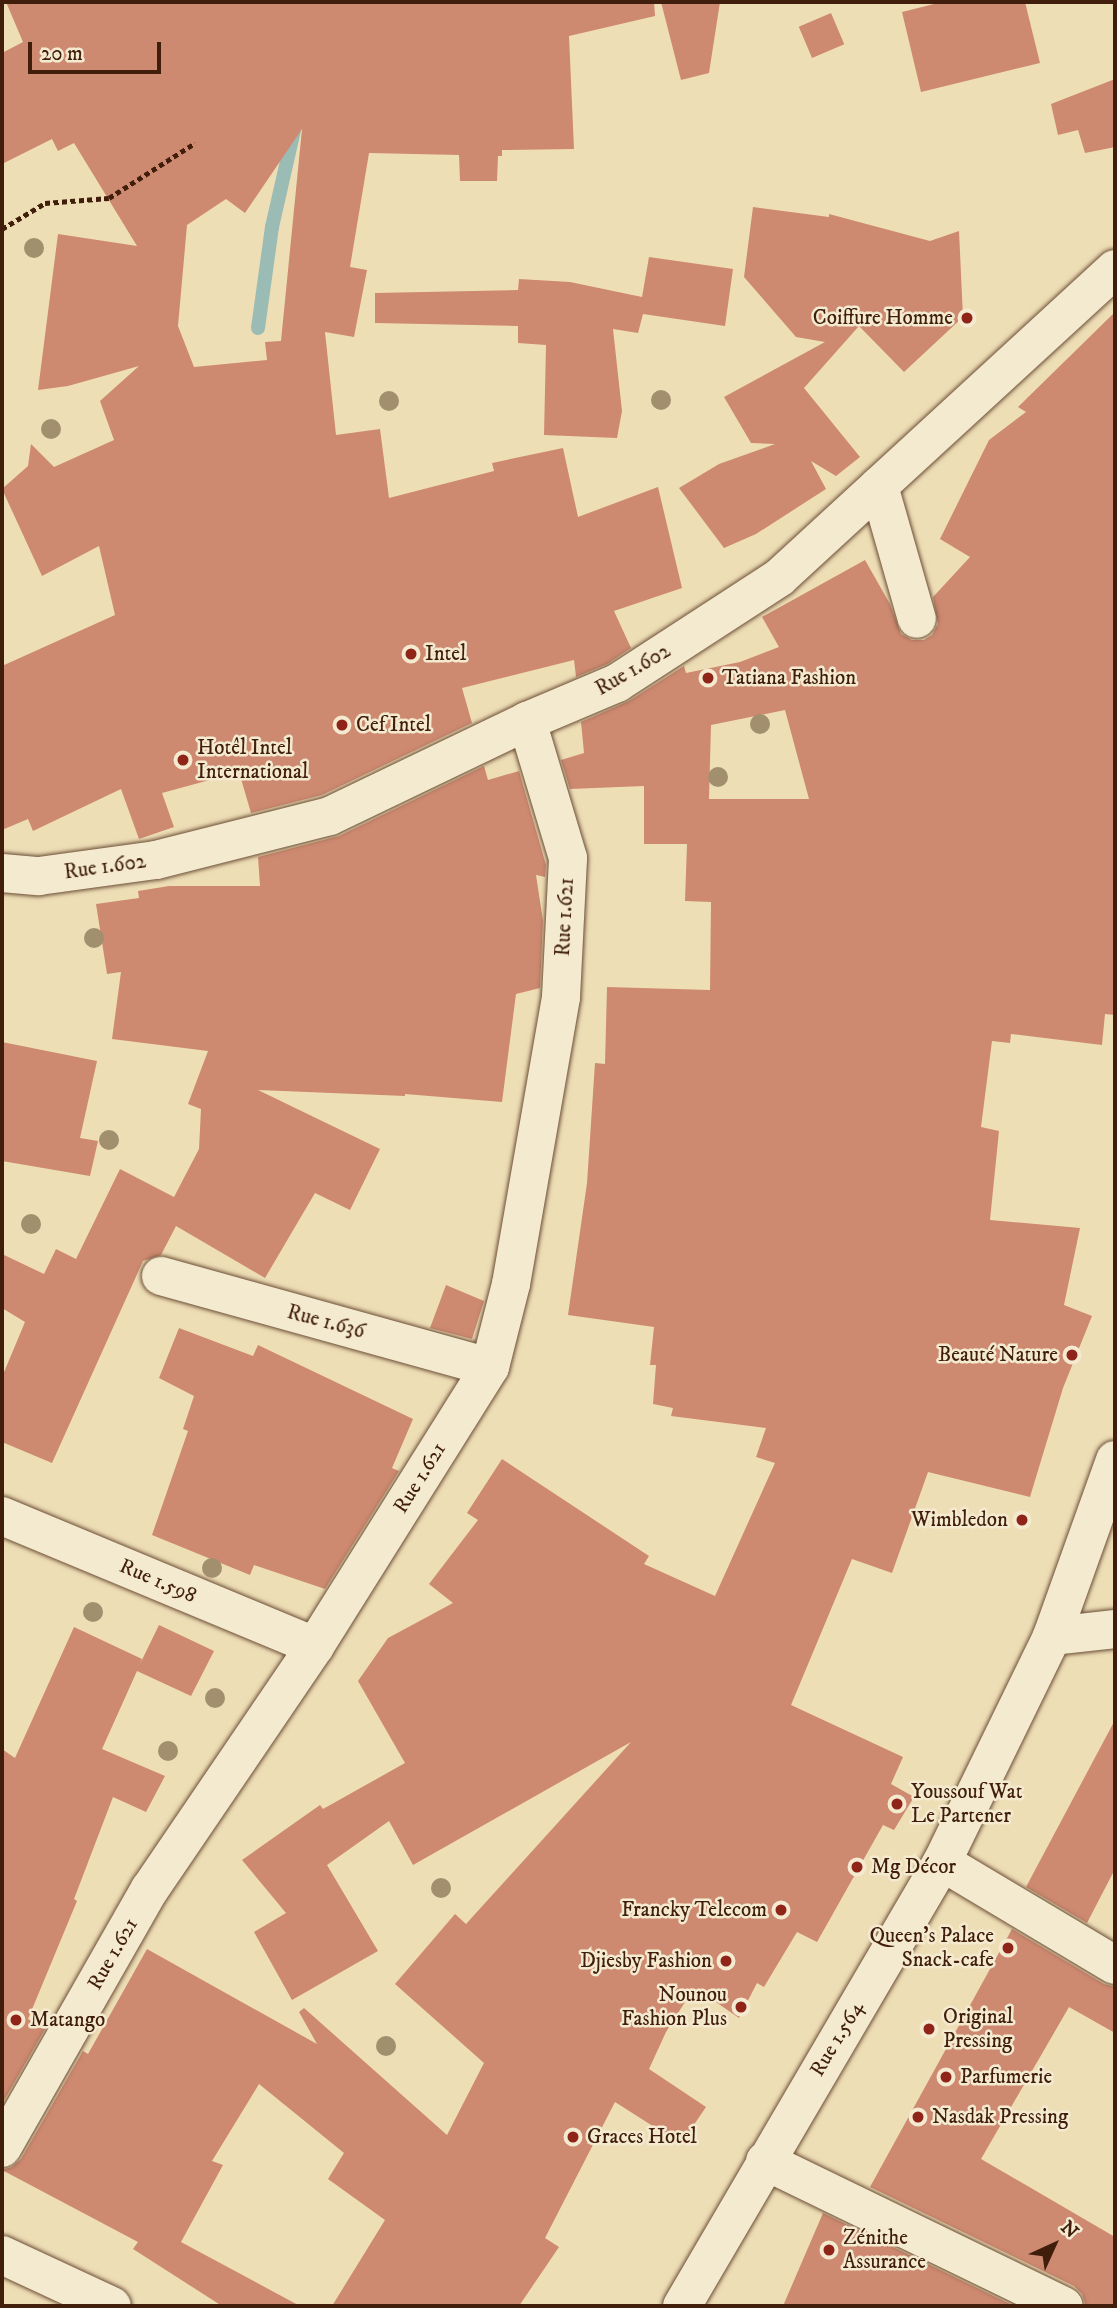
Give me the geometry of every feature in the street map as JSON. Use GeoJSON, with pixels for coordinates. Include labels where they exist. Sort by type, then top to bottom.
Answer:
{"type":"FeatureCollection","features":[{"type":"Feature","properties":{"kind":"street","name":"Rue 1.602"},"geometry":{"type":"LineString","coordinates":[[2,873],[38,876],[156,859],[330,816],[527,721],[617,683],[780,577],[1115,269]]}},
{"type":"Feature","properties":{"kind":"street"},"geometry":{"type":"LineString","coordinates":[[879,486],[917,619]]}},
{"type":"Feature","properties":{"kind":"street","name":"Rue 1.621"},"geometry":{"type":"LineString","coordinates":[[2,2148],[150,1889],[314,1646],[490,1367],[511,1284],[561,997],[568,858],[527,721]]}},
{"type":"Feature","properties":{"kind":"street","name":"Rue 1.636"},"geometry":{"type":"LineString","coordinates":[[162,1276],[490,1367]]}},
{"type":"Feature","properties":{"kind":"street","name":"Rue 1.564"},"geometry":{"type":"LineString","coordinates":[[682,2306],[942,1862],[1052,1636],[1115,1460]]}},
{"type":"Feature","properties":{"kind":"street","name":"Rue 1.598"},"geometry":{"type":"LineString","coordinates":[[2,1516],[314,1646]]}},
{"type":"Feature","properties":{"kind":"street"},"geometry":{"type":"LineString","coordinates":[[1052,1636],[1115,1629]]}},
{"type":"Feature","properties":{"kind":"street"},"geometry":{"type":"LineString","coordinates":[[942,1862],[1115,1965]]}},
{"type":"Feature","properties":{"kind":"street"},"geometry":{"type":"LineString","coordinates":[[765,2161],[1064,2306]]}},
{"type":"Feature","properties":{"kind":"street"},"geometry":{"type":"LineString","coordinates":[[2,2255],[112,2306]]}},
{"type":"Feature","properties":{"kind":"path"},"geometry":{"type":"LineString","coordinates":[[2,229],[45,203],[108,198],[195,143]]}},
{"type":"Feature","properties":{"kind":"building"},"geometry":{"type":"Polygon","coordinates":[[[6,2],[654,2],[655,16],[569,36],[574,149],[502,150],[502,156],[498,156],[497,181],[460,181],[459,155],[369,153],[350,267],[367,270],[354,337],[325,332],[336,435],[380,429],[389,498],[494,471],[492,463],[563,448],[578,517],[658,487],[682,588],[614,611],[631,648],[607,664],[576,677],[574,660],[462,688],[472,723],[322,795],[251,813],[239,772],[162,793],[174,827],[139,839],[121,789],[33,831],[28,819],[2,830],[2,666],[115,615],[99,546],[42,576],[2,489],[28,466],[31,444],[54,467],[114,440],[100,401],[139,366],[68,386],[38,390],[58,234],[137,246],[74,143],[58,151],[52,139],[2,164],[2,53],[23,42],[6,2]],[[302,129],[245,213],[226,199],[187,225],[178,326],[194,367],[267,360],[265,342],[281,341],[302,129]]]}},
{"type":"Feature","properties":{"kind":"building"},"geometry":{"type":"Polygon","coordinates":[[[661,2],[720,2],[709,73],[681,80],[661,2]]]}},
{"type":"Feature","properties":{"kind":"building"},"geometry":{"type":"Polygon","coordinates":[[[942,2],[1025,2],[1040,63],[921,92],[902,12],[942,2]]]}},
{"type":"Feature","properties":{"kind":"building"},"geometry":{"type":"Polygon","coordinates":[[[831,13],[844,44],[812,58],[799,27],[831,13]]]}},
{"type":"Feature","properties":{"kind":"building"},"geometry":{"type":"Polygon","coordinates":[[[1115,79],[1115,147],[1085,153],[1078,130],[1058,135],[1051,104],[1115,79]]]}},
{"type":"Feature","properties":{"kind":"building"},"geometry":{"type":"Polygon","coordinates":[[[753,207],[829,217],[829,214],[930,241],[959,231],[963,317],[904,372],[859,326],[804,388],[860,457],[836,476],[811,461],[826,489],[756,534],[724,548],[679,488],[719,464],[775,444],[751,443],[724,397],[825,342],[796,337],[744,277],[753,207]]]}},
{"type":"Feature","properties":{"kind":"building"},"geometry":{"type":"Polygon","coordinates":[[[649,257],[733,269],[725,326],[643,314],[638,333],[613,329],[622,411],[617,438],[544,435],[546,345],[518,343],[518,326],[375,323],[375,293],[518,290],[519,279],[570,282],[642,297],[649,257]]]}},
{"type":"Feature","properties":{"kind":"building"},"geometry":{"type":"Polygon","coordinates":[[[1115,312],[1115,1015],[1105,1014],[1102,1045],[1011,1034],[1010,1043],[992,1041],[981,1127],[999,1131],[990,1220],[1080,1228],[1064,1305],[1092,1316],[1063,1388],[1030,1497],[928,1472],[892,1573],[852,1559],[791,1705],[903,1757],[891,1784],[914,1797],[894,1830],[883,1825],[817,1942],[797,1932],[764,1987],[757,1983],[739,2018],[710,1998],[708,2001],[692,1991],[666,2032],[649,2069],[706,2107],[681,2144],[615,2102],[545,2238],[559,2247],[519,2306],[332,2306],[385,2220],[328,2179],[344,2153],[259,2084],[212,2161],[223,2165],[181,2242],[300,2306],[222,2306],[133,2249],[138,2242],[2,2170],[12,2167],[21,2159],[83,2051],[88,2054],[147,1949],[317,2044],[299,2012],[304,2008],[447,2135],[484,2063],[395,1984],[455,1914],[466,1924],[631,1742],[413,1865],[389,1821],[327,1865],[378,1951],[292,2000],[254,1932],[286,1913],[242,1860],[320,1805],[323,1809],[405,1763],[358,1681],[388,1638],[453,1603],[429,1584],[478,1520],[467,1513],[502,1459],[649,1556],[644,1564],[715,1596],[775,1463],[756,1457],[766,1428],[671,1416],[673,1408],[653,1404],[656,1365],[650,1365],[654,1327],[568,1315],[587,1183],[595,1063],[605,1064],[607,987],[710,990],[711,902],[685,901],[687,844],[644,844],[644,786],[570,789],[561,760],[584,753],[581,722],[629,701],[684,666],[686,673],[740,662],[779,647],[762,617],[865,560],[890,604],[901,634],[912,640],[924,640],[932,635],[938,624],[933,597],[970,557],[940,539],[989,440],[1026,412],[1018,407],[1115,312]],[[785,710],[711,725],[709,799],[809,799],[785,710]]]}},
{"type":"Feature","properties":{"kind":"building"},"geometry":{"type":"Polygon","coordinates":[[[484,766],[488,780],[519,771],[546,865],[545,877],[536,875],[543,921],[540,988],[516,994],[502,1102],[405,1094],[258,1090],[380,1149],[350,1210],[315,1193],[265,1278],[176,1226],[161,1255],[143,1261],[52,1463],[2,1442],[2,1377],[25,1322],[2,1308],[2,1254],[44,1274],[56,1249],[76,1259],[120,1169],[174,1197],[199,1149],[201,1109],[188,1104],[208,1051],[112,1039],[121,972],[107,974],[96,904],[139,898],[138,891],[169,886],[260,886],[258,857],[339,836],[484,766]]]}},
{"type":"Feature","properties":{"kind":"building"},"geometry":{"type":"Polygon","coordinates":[[[2,1042],[97,1061],[80,1138],[98,1141],[90,1176],[2,1161],[2,1042]]]}},
{"type":"Feature","properties":{"kind":"building"},"geometry":{"type":"Polygon","coordinates":[[[446,1285],[484,1301],[472,1339],[430,1328],[446,1285]]]}},
{"type":"Feature","properties":{"kind":"building"},"geometry":{"type":"Polygon","coordinates":[[[179,1328],[253,1356],[258,1345],[413,1419],[392,1468],[399,1471],[325,1589],[254,1565],[250,1575],[152,1535],[188,1431],[183,1429],[194,1396],[159,1378],[179,1328]]]}},
{"type":"Feature","properties":{"kind":"building"},"geometry":{"type":"Polygon","coordinates":[[[159,1625],[214,1651],[191,1696],[137,1671],[102,1749],[165,1776],[146,1812],[113,1797],[74,1899],[77,1901],[28,2019],[45,2029],[2,2104],[2,1749],[15,1758],[74,1627],[142,1659],[139,1666],[159,1625]]]}},
{"type":"Feature","properties":{"kind":"building"},"geometry":{"type":"Polygon","coordinates":[[[1115,1720],[1115,1869],[1087,1923],[1026,1887],[1115,1720]]]}},
{"type":"Feature","properties":{"kind":"building"},"geometry":{"type":"Polygon","coordinates":[[[1012,1929],[1104,1984],[1115,1987],[1115,2033],[1069,2007],[981,2159],[1115,2237],[1115,2306],[1086,2306],[1082,2294],[1074,2286],[870,2187],[1012,1929]]]}},
{"type":"Feature","properties":{"kind":"building"},"geometry":{"type":"Polygon","coordinates":[[[823,2213],[1014,2306],[783,2306],[823,2213]]]}},
{"type":"Feature","properties":{"kind":"waterway"},"geometry":{"type":"LineString","coordinates":[[258,328],[272,227],[294,130]]}},
{"type":"Feature","properties":{"kind":"place","name":"Coiffure Homme"},"geometry":{"type":"Point","coordinates":[967,318]}},
{"type":"Feature","properties":{"kind":"place","name":"Intel"},"geometry":{"type":"Point","coordinates":[411,654]}},
{"type":"Feature","properties":{"kind":"place","name":"Tatiana Fashion"},"geometry":{"type":"Point","coordinates":[708,678]}},
{"type":"Feature","properties":{"kind":"place","name":"Cef Intel"},"geometry":{"type":"Point","coordinates":[342,725]}},
{"type":"Feature","properties":{"kind":"place","name":"Hotêl Intel International"},"geometry":{"type":"Point","coordinates":[183,760]}},
{"type":"Feature","properties":{"kind":"place","name":"Beauté Nature"},"geometry":{"type":"Point","coordinates":[1072,1355]}},
{"type":"Feature","properties":{"kind":"place","name":"Wimbledon"},"geometry":{"type":"Point","coordinates":[1022,1520]}},
{"type":"Feature","properties":{"kind":"place","name":"Youssouf Wat Le Partener"},"geometry":{"type":"Point","coordinates":[897,1804]}},
{"type":"Feature","properties":{"kind":"place","name":"Mg Décor"},"geometry":{"type":"Point","coordinates":[857,1867]}},
{"type":"Feature","properties":{"kind":"place","name":"Francky Telecom"},"geometry":{"type":"Point","coordinates":[781,1910]}},
{"type":"Feature","properties":{"kind":"place","name":"Queen's Palace Snack-cafe"},"geometry":{"type":"Point","coordinates":[1008,1948]}},
{"type":"Feature","properties":{"kind":"place","name":"Djiesby Fashion"},"geometry":{"type":"Point","coordinates":[726,1961]}},
{"type":"Feature","properties":{"kind":"place","name":"Nounou Fashion Plus"},"geometry":{"type":"Point","coordinates":[741,2007]}},
{"type":"Feature","properties":{"kind":"place","name":"Matango"},"geometry":{"type":"Point","coordinates":[16,2020]}},
{"type":"Feature","properties":{"kind":"place","name":"Original Pressing"},"geometry":{"type":"Point","coordinates":[929,2029]}},
{"type":"Feature","properties":{"kind":"place","name":"Parfumerie"},"geometry":{"type":"Point","coordinates":[946,2077]}},
{"type":"Feature","properties":{"kind":"place","name":"Nasdak Pressing"},"geometry":{"type":"Point","coordinates":[918,2117]}},
{"type":"Feature","properties":{"kind":"place","name":"Graces Hotel"},"geometry":{"type":"Point","coordinates":[573,2137]}},
{"type":"Feature","properties":{"kind":"place","name":"Zénithe Assurance"},"geometry":{"type":"Point","coordinates":[829,2250]}}]}
